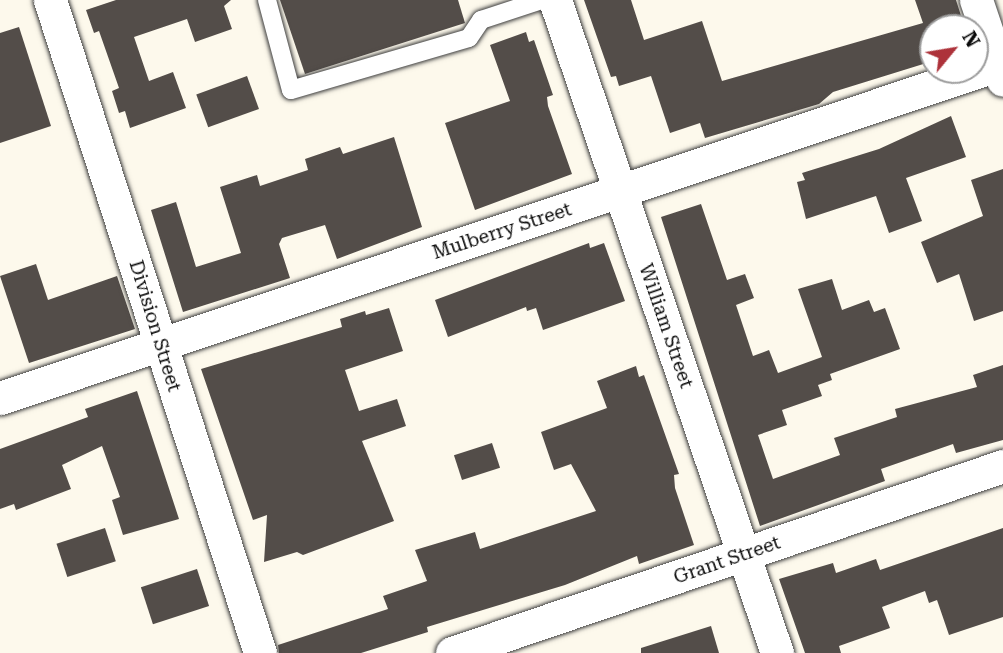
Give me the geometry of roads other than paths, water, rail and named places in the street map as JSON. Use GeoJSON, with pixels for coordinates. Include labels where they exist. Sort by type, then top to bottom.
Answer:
{"type":"FeatureCollection","features":[{"type":"Feature","properties":{"kind":"street","name":"Division Street"},"geometry":{"type":"LineString","coordinates":[[50,0],[260,653]]}},
{"type":"Feature","properties":{"kind":"street","name":"William Street"},"geometry":{"type":"LineString","coordinates":[[555,0],[777,653]]}},
{"type":"Feature","properties":{"kind":"street"},"geometry":{"type":"LineString","coordinates":[[976,0],[1001,69]]}},
{"type":"Feature","properties":{"kind":"street","name":"Mulberry Street"},"geometry":{"type":"LineString","coordinates":[[0,398],[620,191],[1001,69]]}},
{"type":"Feature","properties":{"kind":"street","name":"Grant Street"},"geometry":{"type":"LineString","coordinates":[[452,653],[1003,467]]}},
{"type":"Feature","properties":{"kind":"lane"},"geometry":{"type":"LineString","coordinates":[[267,0],[292,90],[469,38],[481,20],[542,0]]}}]}
